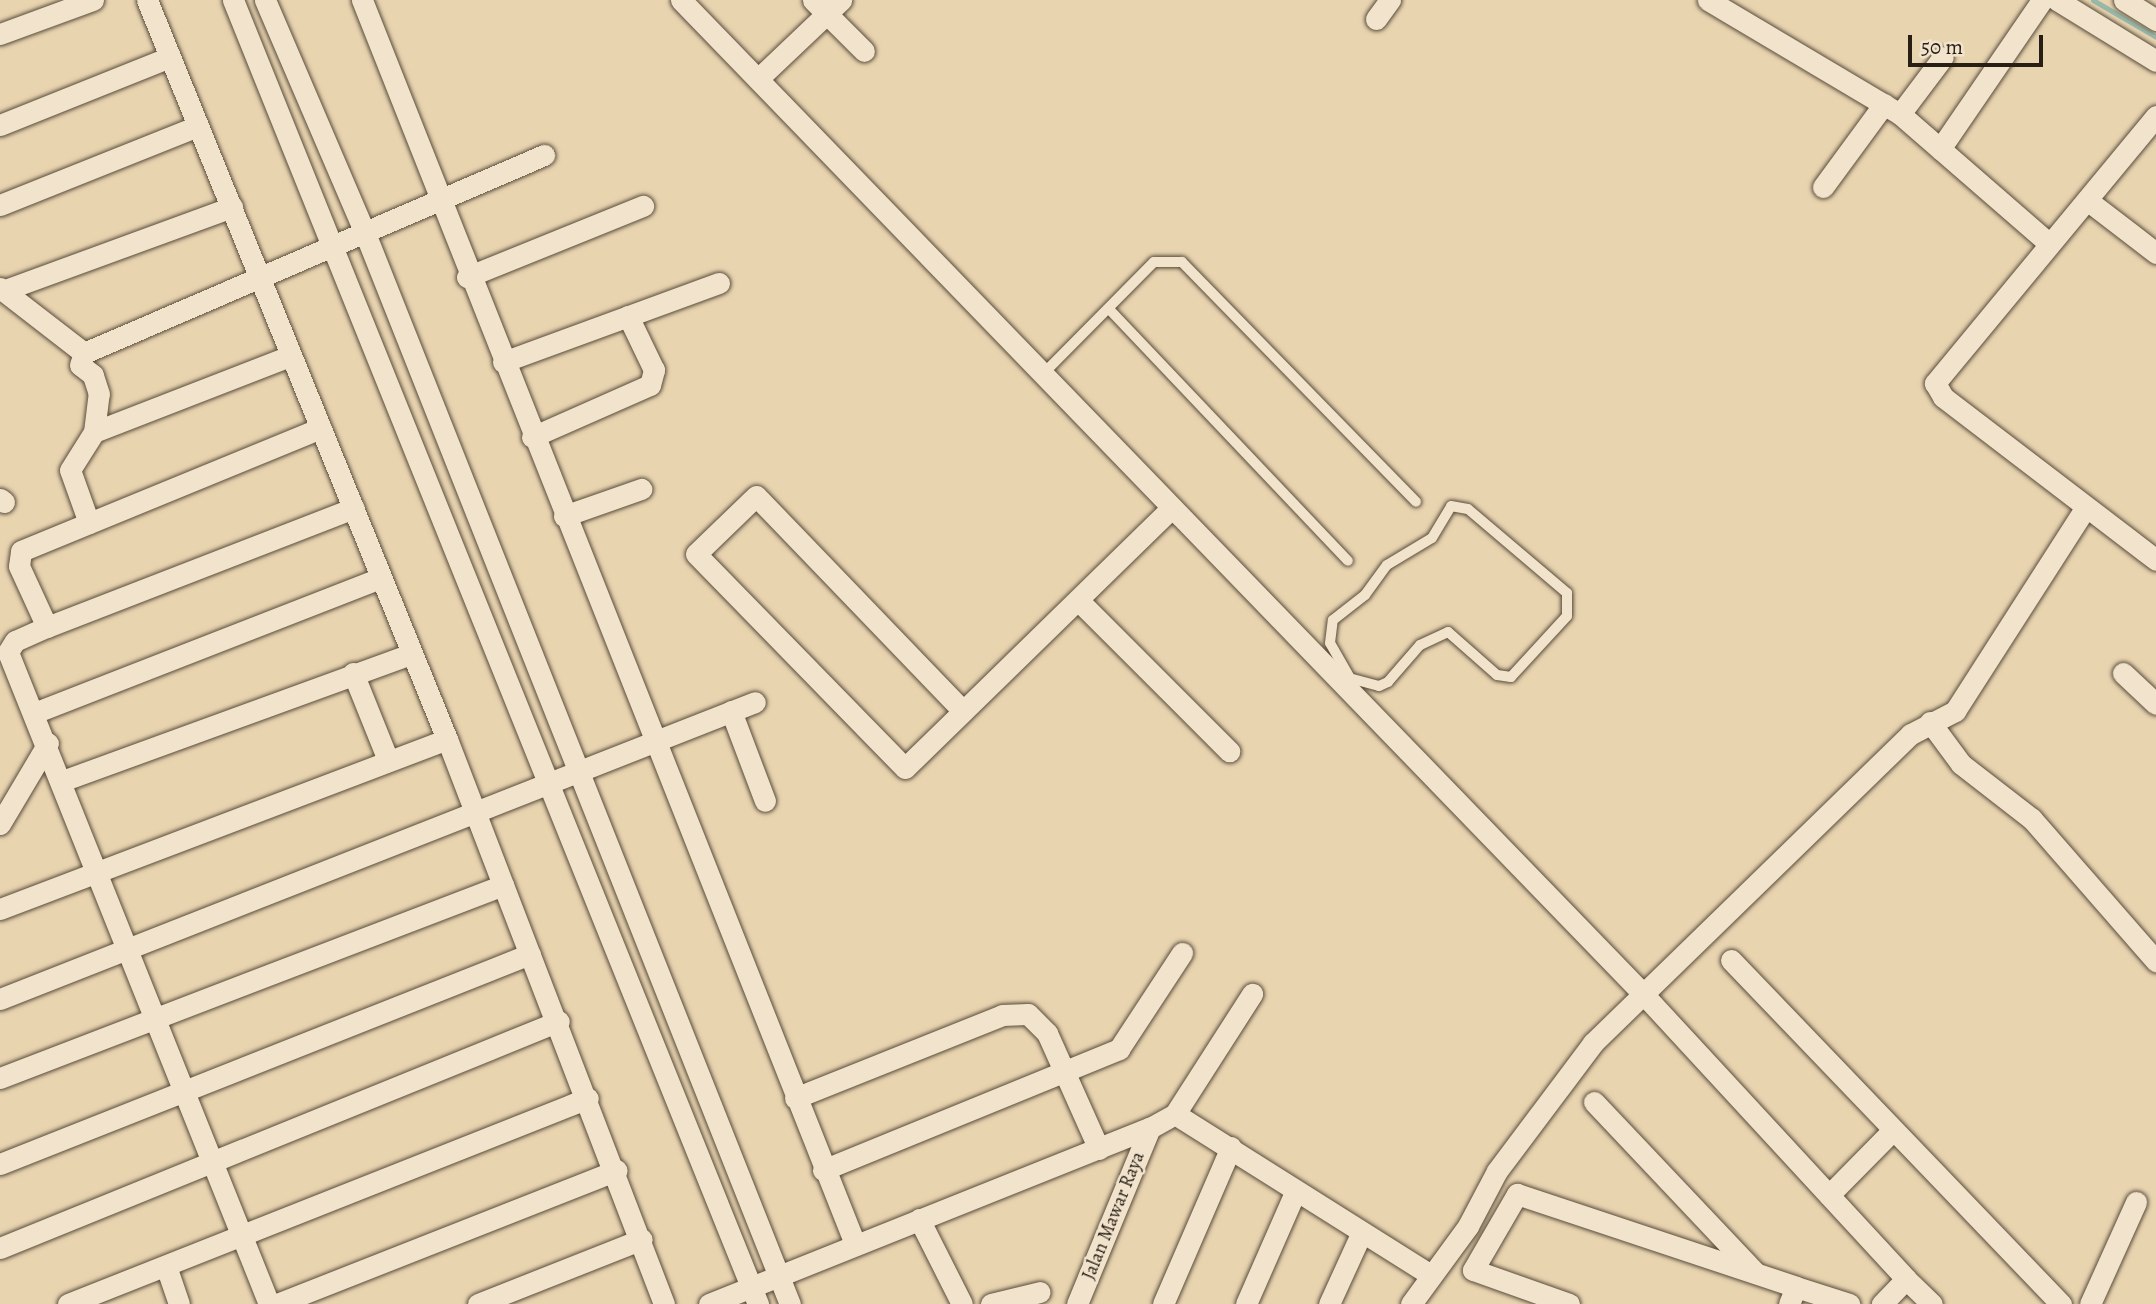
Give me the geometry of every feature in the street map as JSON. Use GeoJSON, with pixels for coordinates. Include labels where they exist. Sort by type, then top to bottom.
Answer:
{"type":"FeatureCollection","features":[{"type":"Feature","properties":{"kind":"street"},"geometry":{"type":"LineString","coordinates":[[0,34],[93,0]]}},
{"type":"Feature","properties":{"kind":"street"},"geometry":{"type":"LineString","coordinates":[[146,0],[232,207],[258,281],[321,428],[410,654],[447,739],[473,811],[617,1170],[664,1304]]}},
{"type":"Feature","properties":{"kind":"street"},"geometry":{"type":"LineString","coordinates":[[233,0],[550,780],[754,1296]]}},
{"type":"Feature","properties":{"kind":"street"},"geometry":{"type":"LineString","coordinates":[[265,0],[365,233],[790,1304]]}},
{"type":"Feature","properties":{"kind":"street"},"geometry":{"type":"LineString","coordinates":[[362,0],[467,277],[656,742],[823,1170],[855,1244]]}},
{"type":"Feature","properties":{"kind":"street"},"geometry":{"type":"LineString","coordinates":[[681,0],[760,77],[1172,507],[1347,683],[1646,997],[1932,1304]]}},
{"type":"Feature","properties":{"kind":"street"},"geometry":{"type":"LineString","coordinates":[[1376,19],[1390,0]]}},
{"type":"Feature","properties":{"kind":"street"},"geometry":{"type":"LineString","coordinates":[[1708,0],[1892,109],[2047,242]]}},
{"type":"Feature","properties":{"kind":"street"},"geometry":{"type":"LineString","coordinates":[[1940,149],[2042,0]]}},
{"type":"Feature","properties":{"kind":"street"},"geometry":{"type":"LineString","coordinates":[[2057,0],[2156,61]]}},
{"type":"Feature","properties":{"kind":"street"},"geometry":{"type":"LineString","coordinates":[[2124,0],[2156,20]]}},
{"type":"Feature","properties":{"kind":"street"},"geometry":{"type":"LineString","coordinates":[[760,77],[827,4],[864,51]]}},
{"type":"Feature","properties":{"kind":"street"},"geometry":{"type":"LineString","coordinates":[[0,125],[170,57]]}},
{"type":"Feature","properties":{"kind":"street"},"geometry":{"type":"LineString","coordinates":[[1824,187],[1892,109],[1943,57]]}},
{"type":"Feature","properties":{"kind":"street"},"geometry":{"type":"LineString","coordinates":[[2156,116],[1938,373],[1936,386],[2156,560]]}},
{"type":"Feature","properties":{"kind":"street"},"geometry":{"type":"LineString","coordinates":[[0,205],[198,127]]}},
{"type":"Feature","properties":{"kind":"street"},"geometry":{"type":"LineString","coordinates":[[89,523],[70,470],[94,432],[99,394],[93,375],[80,365],[84,353],[258,281],[365,233],[440,204],[544,155]]}},
{"type":"Feature","properties":{"kind":"street"},"geometry":{"type":"LineString","coordinates":[[2087,200],[2156,253]]}},
{"type":"Feature","properties":{"kind":"street"},"geometry":{"type":"LineString","coordinates":[[467,277],[643,206]]}},
{"type":"Feature","properties":{"kind":"street"},"geometry":{"type":"LineString","coordinates":[[2,289],[232,207]]}},
{"type":"Feature","properties":{"kind":"street"},"geometry":{"type":"LineString","coordinates":[[503,362],[719,283]]}},
{"type":"Feature","properties":{"kind":"street"},"geometry":{"type":"LineString","coordinates":[[2,289],[84,353]]}},
{"type":"Feature","properties":{"kind":"street"},"geometry":{"type":"LineString","coordinates":[[532,437],[624,402],[650,385],[654,370],[628,316]]}},
{"type":"Feature","properties":{"kind":"street"},"geometry":{"type":"LineString","coordinates":[[94,432],[290,356]]}},
{"type":"Feature","properties":{"kind":"street"},"geometry":{"type":"LineString","coordinates":[[47,626],[19,566],[21,551],[321,428]]}},
{"type":"Feature","properties":{"kind":"street"},"geometry":{"type":"LineString","coordinates":[[564,516],[641,489]]}},
{"type":"Feature","properties":{"kind":"street"},"geometry":{"type":"LineString","coordinates":[[963,710],[756,496],[696,554],[905,768],[1172,507]]}},
{"type":"Feature","properties":{"kind":"street"},"geometry":{"type":"LineString","coordinates":[[1411,1304],[1497,1171],[1593,1043],[1646,997],[1930,722],[1955,711],[2086,507]]}},
{"type":"Feature","properties":{"kind":"street"},"geometry":{"type":"LineString","coordinates":[[269,1304],[212,1165],[131,948],[8,652],[15,641],[47,626],[354,508]]}},
{"type":"Feature","properties":{"kind":"street"},"geometry":{"type":"LineString","coordinates":[[34,713],[380,578]]}},
{"type":"Feature","properties":{"kind":"street"},"geometry":{"type":"LineString","coordinates":[[1078,600],[1229,751]]}},
{"type":"Feature","properties":{"kind":"street"},"geometry":{"type":"LineString","coordinates":[[62,781],[410,654]]}},
{"type":"Feature","properties":{"kind":"street"},"geometry":{"type":"LineString","coordinates":[[353,673],[388,760]]}},
{"type":"Feature","properties":{"kind":"street"},"geometry":{"type":"LineString","coordinates":[[2123,673],[2156,704]]}},
{"type":"Feature","properties":{"kind":"street"},"geometry":{"type":"LineString","coordinates":[[0,999],[577,769],[656,742],[755,702]]}},
{"type":"Feature","properties":{"kind":"street"},"geometry":{"type":"LineString","coordinates":[[731,711],[765,801]]}},
{"type":"Feature","properties":{"kind":"street"},"geometry":{"type":"LineString","coordinates":[[1930,722],[1951,755],[2032,819],[2156,961]]}},
{"type":"Feature","properties":{"kind":"street"},"geometry":{"type":"LineString","coordinates":[[0,909],[447,739]]}},
{"type":"Feature","properties":{"kind":"street"},"geometry":{"type":"LineString","coordinates":[[0,824],[48,743]]}},
{"type":"Feature","properties":{"kind":"street"},"geometry":{"type":"LineString","coordinates":[[0,1078],[503,885]]}},
{"type":"Feature","properties":{"kind":"street"},"geometry":{"type":"LineString","coordinates":[[823,1170],[1069,1073],[1119,1049],[1182,953]]}},
{"type":"Feature","properties":{"kind":"street"},"geometry":{"type":"LineString","coordinates":[[0,1164],[530,954]]}},
{"type":"Feature","properties":{"kind":"street"},"geometry":{"type":"LineString","coordinates":[[1731,960],[2062,1304]]}},
{"type":"Feature","properties":{"kind":"street"},"geometry":{"type":"LineString","coordinates":[[709,1304],[754,1296],[779,1275],[1099,1149],[1150,1128],[1175,1114],[1252,994]]}},
{"type":"Feature","properties":{"kind":"street"},"geometry":{"type":"LineString","coordinates":[[795,1098],[1002,1016],[1039,1019],[1069,1073],[1099,1149]]}},
{"type":"Feature","properties":{"kind":"street"},"geometry":{"type":"LineString","coordinates":[[0,1248],[212,1165],[559,1021]]}},
{"type":"Feature","properties":{"kind":"street"},"geometry":{"type":"LineString","coordinates":[[68,1304],[92,1299],[242,1233],[588,1098]]}},
{"type":"Feature","properties":{"kind":"street"},"geometry":{"type":"LineString","coordinates":[[1594,1102],[1756,1273],[1792,1296],[1849,1304]]}},
{"type":"Feature","properties":{"kind":"street"},"geometry":{"type":"LineString","coordinates":[[1175,1114],[1231,1147],[1361,1234],[1431,1275]]}},
{"type":"Feature","properties":{"kind":"street","name":"Jalan Mawar Raya"},"geometry":{"type":"LineString","coordinates":[[1077,1304],[1150,1128]]}},
{"type":"Feature","properties":{"kind":"street"},"geometry":{"type":"LineString","coordinates":[[1829,1195],[1893,1130]]}},
{"type":"Feature","properties":{"kind":"street"},"geometry":{"type":"LineString","coordinates":[[1163,1304],[1231,1147]]}},
{"type":"Feature","properties":{"kind":"street"},"geometry":{"type":"LineString","coordinates":[[277,1304],[617,1170]]}},
{"type":"Feature","properties":{"kind":"street"},"geometry":{"type":"LineString","coordinates":[[1246,1304],[1296,1190]]}},
{"type":"Feature","properties":{"kind":"street"},"geometry":{"type":"LineString","coordinates":[[1569,1304],[1473,1270],[1517,1194],[1756,1273]]}},
{"type":"Feature","properties":{"kind":"street"},"geometry":{"type":"LineString","coordinates":[[2090,1304],[2136,1202]]}},
{"type":"Feature","properties":{"kind":"street"},"geometry":{"type":"LineString","coordinates":[[919,1219],[962,1304]]}},
{"type":"Feature","properties":{"kind":"street"},"geometry":{"type":"LineString","coordinates":[[1329,1304],[1361,1234]]}},
{"type":"Feature","properties":{"kind":"street"},"geometry":{"type":"LineString","coordinates":[[478,1304],[642,1239]]}},
{"type":"Feature","properties":{"kind":"street"},"geometry":{"type":"LineString","coordinates":[[166,1266],[179,1304]]}},
{"type":"Feature","properties":{"kind":"street"},"geometry":{"type":"LineString","coordinates":[[1881,1304],[1906,1279]]}},
{"type":"Feature","properties":{"kind":"street"},"geometry":{"type":"LineString","coordinates":[[991,1304],[1040,1292]]}},
{"type":"Feature","properties":{"kind":"lane"},"geometry":{"type":"LineString","coordinates":[[1044,373],[1154,262],[1182,262],[1416,502]]}},
{"type":"Feature","properties":{"kind":"lane"},"geometry":{"type":"LineString","coordinates":[[1109,309],[1348,561]]}},
{"type":"Feature","properties":{"kind":"lane"},"geometry":{"type":"LineString","coordinates":[[1451,506],[1468,509],[1569,599],[1567,616],[1511,677],[1497,675],[1448,632],[1420,645],[1388,682],[1379,686],[1347,683],[1330,643],[1333,620],[1365,595],[1387,565],[1432,538],[1451,506]]}},
{"type":"Feature","properties":{"kind":"waterway"},"geometry":{"type":"LineString","coordinates":[[2093,0],[2156,37]]}}]}
